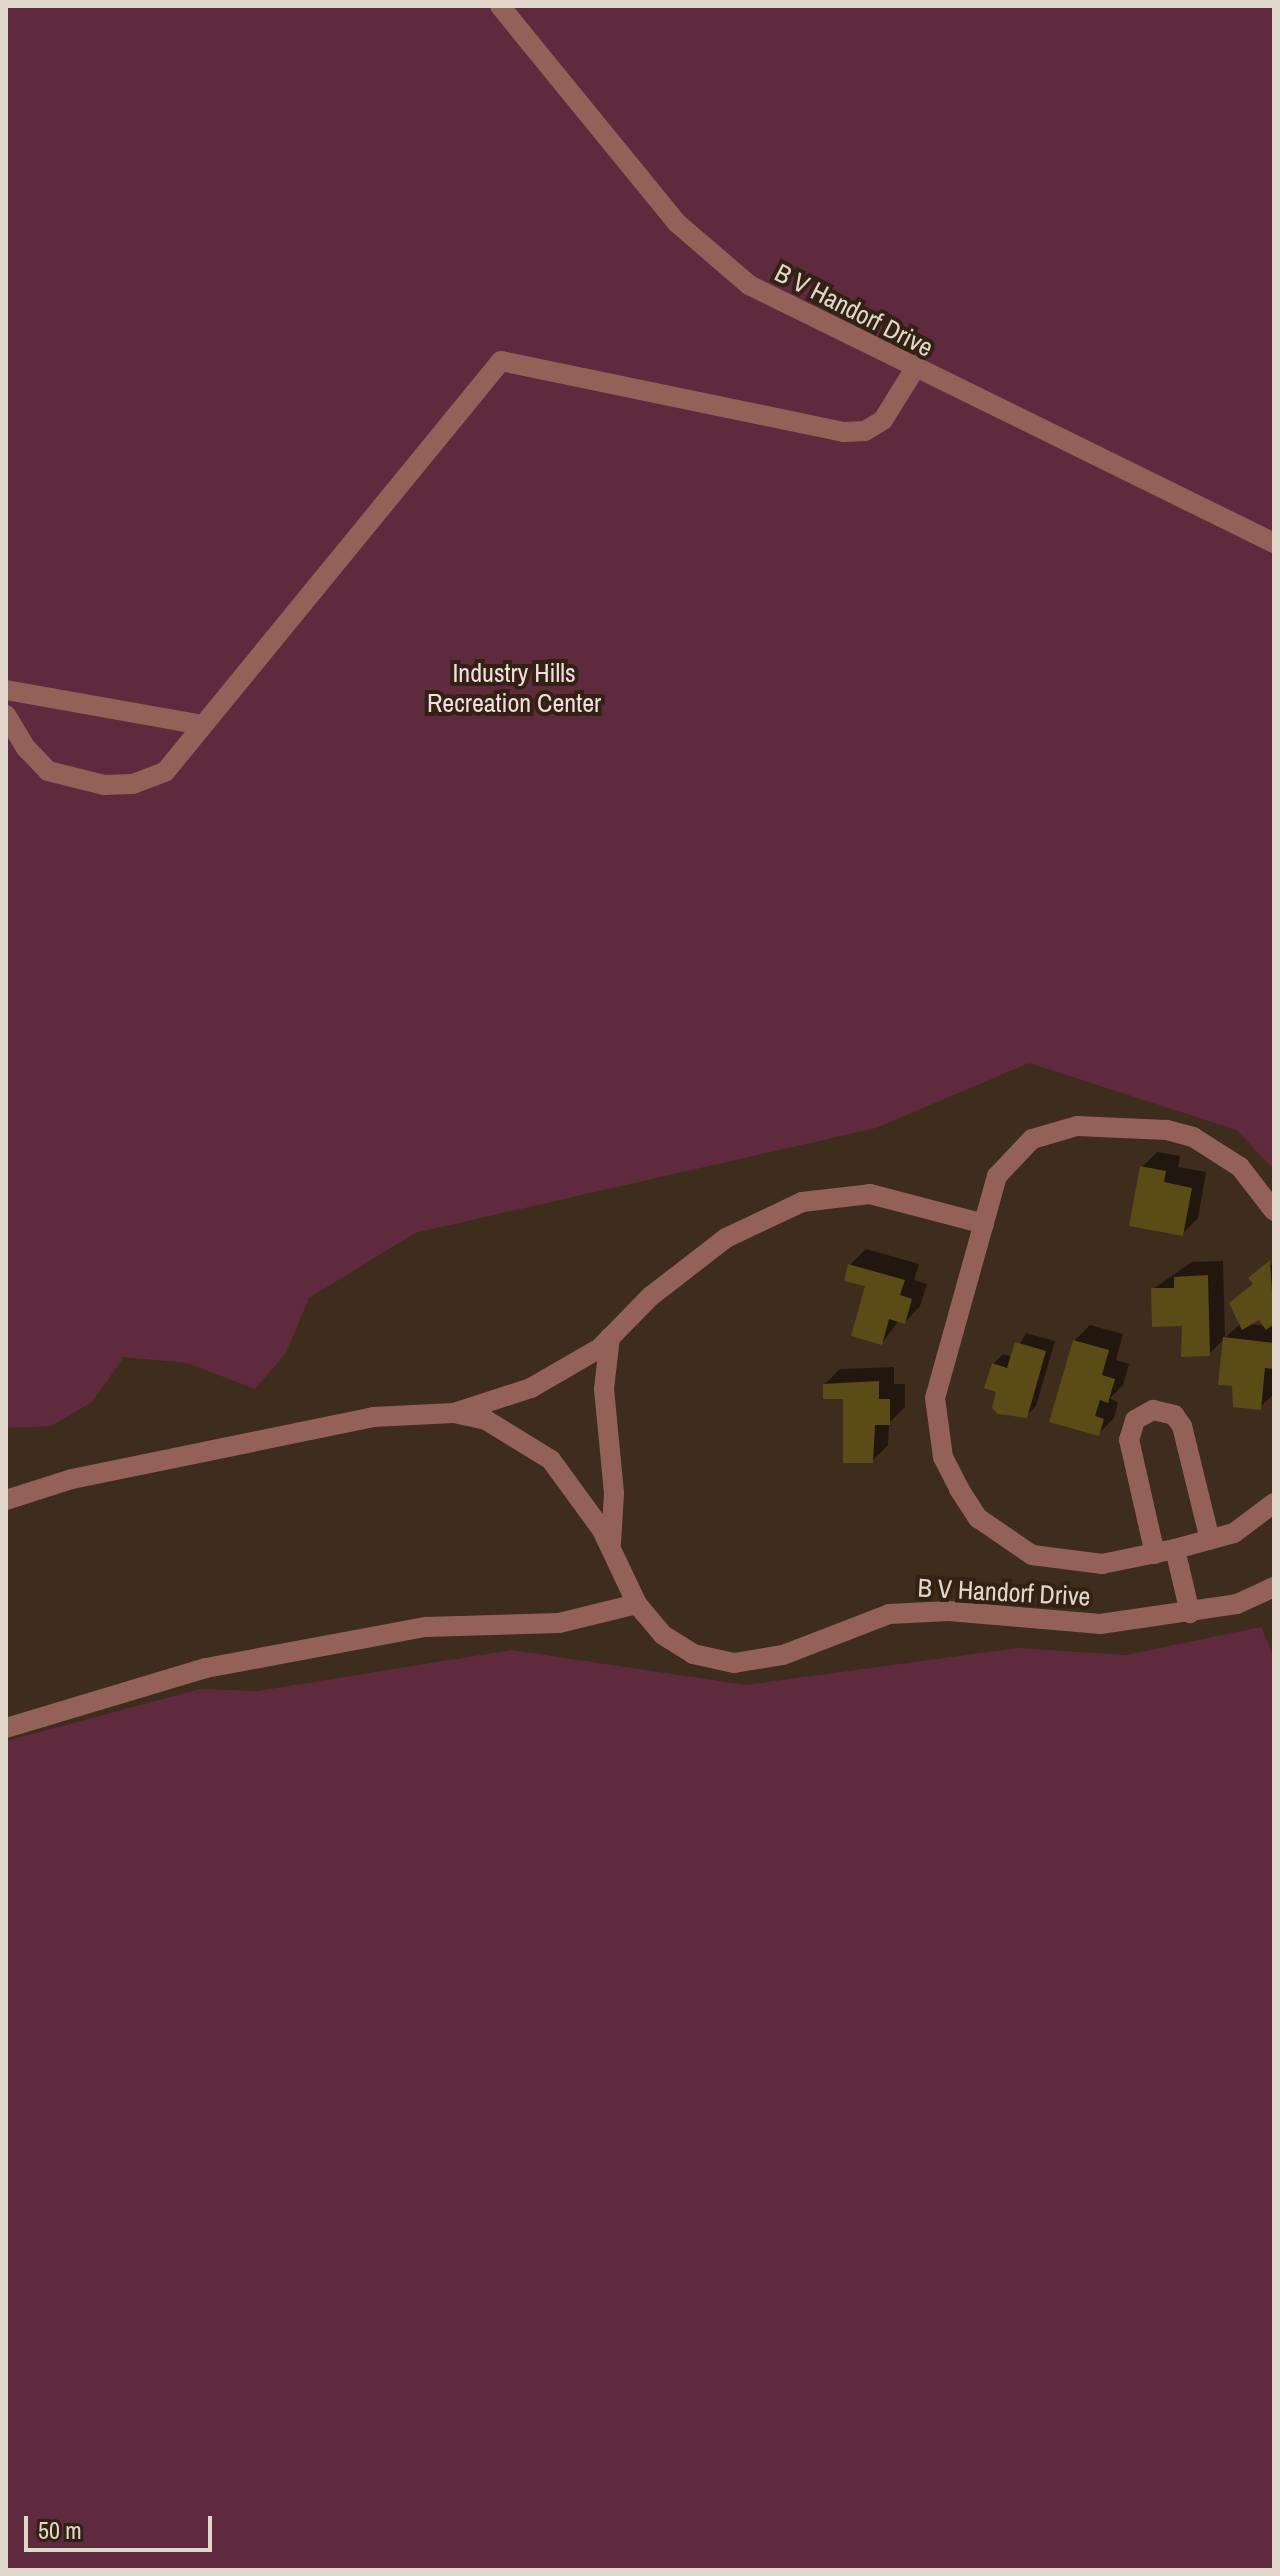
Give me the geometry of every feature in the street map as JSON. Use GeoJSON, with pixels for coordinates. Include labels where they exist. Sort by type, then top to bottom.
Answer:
{"type":"FeatureCollection","features":[{"type":"Feature","properties":{"kind":"street","name":"B V Handorf Drive"},"geometry":{"type":"LineString","coordinates":[[500,6],[677,223],[749,285],[914,370],[1274,543]]}},
{"type":"Feature","properties":{"kind":"street"},"geometry":{"type":"LineString","coordinates":[[6,715],[26,748],[48,771],[104,785],[133,784],[165,772],[501,361],[844,432],[865,431],[883,420],[914,370]]}},
{"type":"Feature","properties":{"kind":"street"},"geometry":{"type":"LineString","coordinates":[[6,690],[202,725]]}},
{"type":"Feature","properties":{"kind":"street"},"geometry":{"type":"LineString","coordinates":[[1274,1211],[1240,1167],[1193,1137],[1166,1130],[1077,1126],[1052,1129],[1011,1155],[997,1176],[935,1398],[935,1427],[959,1489],[978,1518],[1032,1555],[1102,1564],[1165,1552],[1234,1533],[1274,1503]]}},
{"type":"Feature","properties":{"kind":"street"},"geometry":{"type":"LineString","coordinates":[[6,1500],[72,1479],[373,1417],[454,1413],[531,1388],[610,1337],[651,1296],[726,1238],[802,1202],[870,1194],[984,1224]]}},
{"type":"Feature","properties":{"kind":"street"},"geometry":{"type":"LineString","coordinates":[[610,1337],[604,1389],[614,1493],[611,1548]]}},
{"type":"Feature","properties":{"kind":"street"},"geometry":{"type":"LineString","coordinates":[[1190,1613],[1165,1552],[1129,1440],[1135,1420],[1153,1410],[1174,1415],[1182,1426],[1210,1540]]}},
{"type":"Feature","properties":{"kind":"street"},"geometry":{"type":"LineString","coordinates":[[6,1728],[206,1668],[426,1627],[559,1623],[637,1604],[611,1548],[576,1488],[551,1460],[486,1420],[454,1413]]}},
{"type":"Feature","properties":{"kind":"street","name":"B V Handorf Drive"},"geometry":{"type":"LineString","coordinates":[[637,1604],[663,1635],[693,1654],[734,1663],[783,1655],[889,1614],[949,1611],[1100,1624],[1237,1604],[1274,1587]]}},
{"type":"Feature","properties":{"kind":"green space","name":"Industry Hills Recreation Center"},"geometry":{"type":"Polygon","coordinates":[[[6,6],[1274,6],[1274,1170],[1237,1130],[1029,1063],[876,1128],[415,1233],[309,1298],[286,1353],[255,1389],[187,1363],[124,1357],[92,1402],[51,1426],[6,1428],[6,6]]]}},
{"type":"Feature","properties":{"kind":"green space"},"geometry":{"type":"Polygon","coordinates":[[[1261,1627],[1274,1657],[1274,2570],[6,2570],[6,1741],[200,1689],[258,1691],[511,1650],[746,1685],[1018,1648],[1126,1655],[1261,1627]]]}},
{"type":"Feature","properties":{"kind":"building"},"geometry":{"type":"Polygon","coordinates":[[[1140,1166],[1166,1171],[1164,1182],[1192,1188],[1183,1236],[1129,1226],[1140,1166]]]}},
{"type":"Feature","properties":{"kind":"building"},"geometry":{"type":"Polygon","coordinates":[[[1270,1260],[1274,1324],[1266,1330],[1259,1320],[1242,1330],[1229,1303],[1253,1284],[1248,1278],[1270,1260]]]}},
{"type":"Feature","properties":{"kind":"building"},"geometry":{"type":"Polygon","coordinates":[[[848,1264],[905,1280],[900,1295],[912,1299],[905,1324],[889,1319],[882,1345],[851,1336],[865,1286],[844,1281],[848,1264]]]}},
{"type":"Feature","properties":{"kind":"building"},"geometry":{"type":"Polygon","coordinates":[[[1208,1275],[1210,1356],[1181,1357],[1182,1326],[1152,1327],[1151,1288],[1174,1288],[1174,1277],[1208,1275]]]}},
{"type":"Feature","properties":{"kind":"building"},"geometry":{"type":"Polygon","coordinates":[[[1223,1337],[1274,1343],[1274,1369],[1265,1368],[1261,1410],[1233,1407],[1232,1386],[1218,1385],[1223,1337]]]}},
{"type":"Feature","properties":{"kind":"building"},"geometry":{"type":"Polygon","coordinates":[[[1073,1340],[1109,1350],[1102,1375],[1115,1379],[1108,1403],[1100,1400],[1095,1416],[1104,1419],[1099,1436],[1049,1422],[1073,1340]]]}},
{"type":"Feature","properties":{"kind":"building"},"geometry":{"type":"Polygon","coordinates":[[[1015,1342],[1046,1351],[1027,1418],[998,1414],[992,1408],[996,1392],[984,1388],[992,1363],[1007,1368],[1015,1342]]]}},
{"type":"Feature","properties":{"kind":"building"},"geometry":{"type":"Polygon","coordinates":[[[879,1381],[879,1399],[890,1399],[890,1425],[875,1425],[873,1463],[843,1463],[843,1399],[823,1399],[823,1384],[879,1381]]]}}]}
